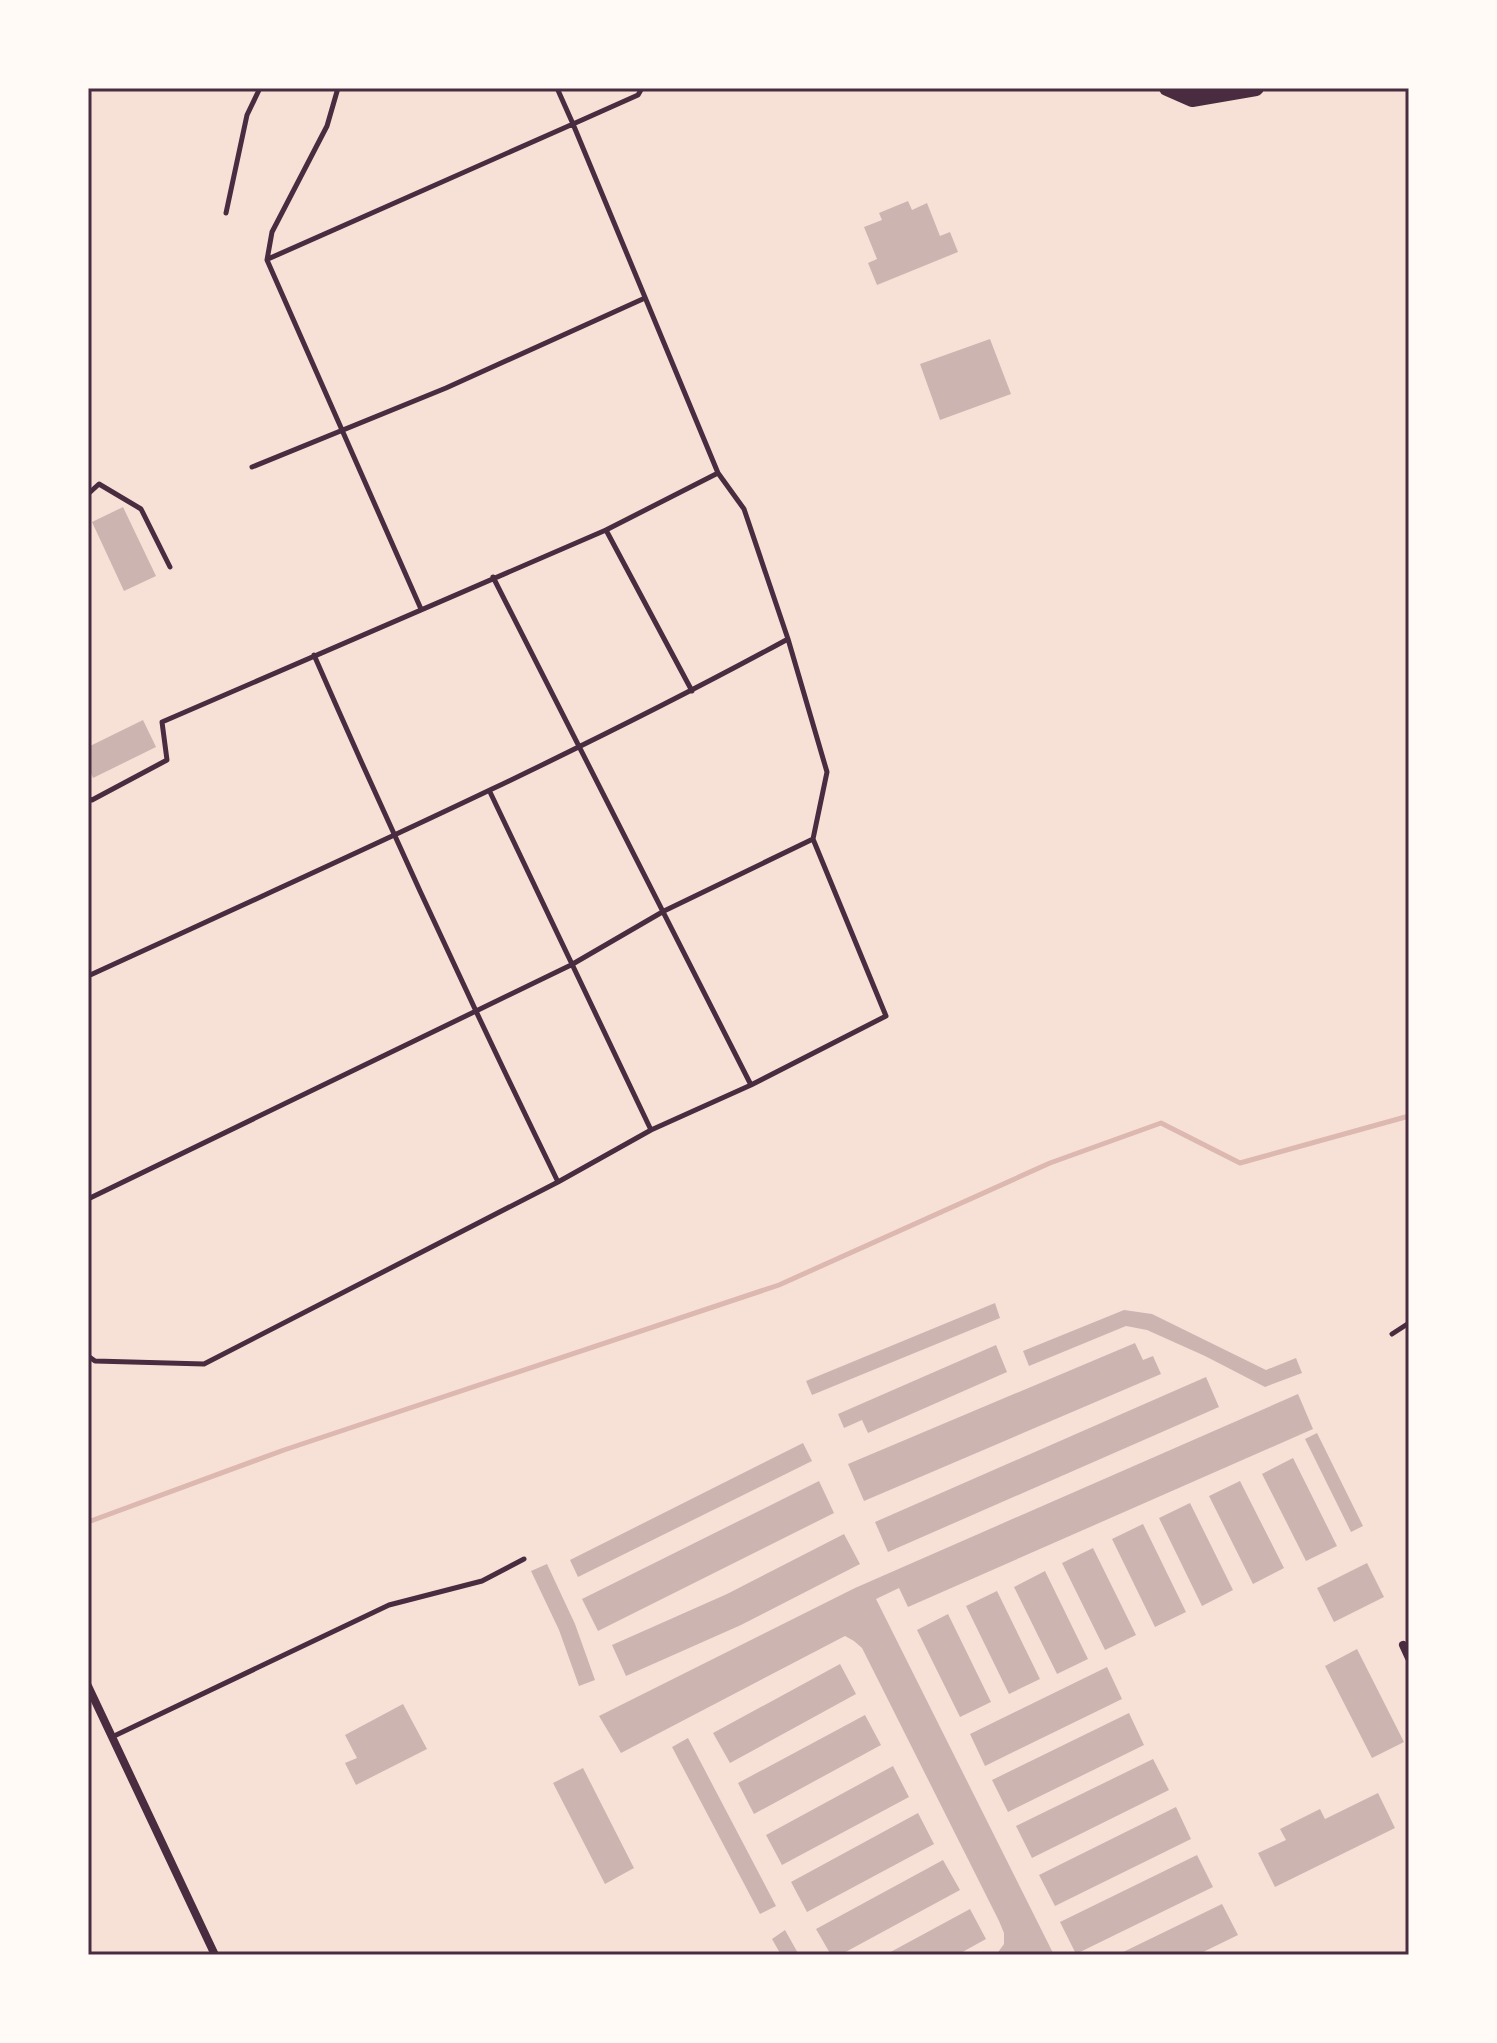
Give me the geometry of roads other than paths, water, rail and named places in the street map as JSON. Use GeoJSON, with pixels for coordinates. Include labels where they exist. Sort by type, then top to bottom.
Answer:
{"type":"FeatureCollection","features":[{"type":"Feature","properties":{"kind":"main road"},"geometry":{"type":"LineString","coordinates":[[1167,88],[1192,99],[1256,88]]}},
{"type":"Feature","properties":{"kind":"street"},"geometry":{"type":"LineString","coordinates":[[1403,1645],[1409,1658]]}},
{"type":"Feature","properties":{"kind":"street"},"geometry":{"type":"LineString","coordinates":[[88,1686],[215,1955]]}},
{"type":"Feature","properties":{"kind":"lane"},"geometry":{"type":"LineString","coordinates":[[226,213],[247,115],[260,88]]}},
{"type":"Feature","properties":{"kind":"lane"},"geometry":{"type":"LineString","coordinates":[[338,88],[327,126],[272,232],[267,260],[421,609]]}},
{"type":"Feature","properties":{"kind":"lane"},"geometry":{"type":"LineString","coordinates":[[88,1356],[95,1361],[204,1364],[558,1182],[651,1130],[751,1085],[886,1016],[813,839],[827,772],[788,639],[744,509],[718,473],[557,88]]}},
{"type":"Feature","properties":{"kind":"lane"},"geometry":{"type":"LineString","coordinates":[[267,260],[638,95],[642,88]]}},
{"type":"Feature","properties":{"kind":"lane"},"geometry":{"type":"LineString","coordinates":[[252,467],[343,431],[645,298]]}},
{"type":"Feature","properties":{"kind":"lane"},"geometry":{"type":"LineString","coordinates":[[88,799],[92,800],[167,760],[162,722],[606,530],[718,473]]}},
{"type":"Feature","properties":{"kind":"lane"},"geometry":{"type":"LineString","coordinates":[[88,494],[99,484],[141,509],[170,567]]}},
{"type":"Feature","properties":{"kind":"lane"},"geometry":{"type":"LineString","coordinates":[[606,530],[692,691]]}},
{"type":"Feature","properties":{"kind":"lane"},"geometry":{"type":"LineString","coordinates":[[493,577],[751,1085]]}},
{"type":"Feature","properties":{"kind":"lane"},"geometry":{"type":"LineString","coordinates":[[88,976],[490,792],[692,691],[788,639]]}},
{"type":"Feature","properties":{"kind":"lane"},"geometry":{"type":"LineString","coordinates":[[314,655],[474,1012],[558,1182]]}},
{"type":"Feature","properties":{"kind":"lane"},"geometry":{"type":"LineString","coordinates":[[490,792],[651,1130]]}},
{"type":"Feature","properties":{"kind":"lane"},"geometry":{"type":"LineString","coordinates":[[88,1199],[571,965],[664,911],[813,839]]}},
{"type":"Feature","properties":{"kind":"lane"},"geometry":{"type":"LineString","coordinates":[[1392,1334],[1409,1323]]}},
{"type":"Feature","properties":{"kind":"lane"},"geometry":{"type":"LineString","coordinates":[[112,1738],[389,1605],[482,1581],[524,1559]]}},
{"type":"Feature","properties":{"kind":"waterway"},"geometry":{"type":"LineString","coordinates":[[88,1522],[284,1450],[779,1285],[1050,1163],[1161,1123],[1240,1163],[1409,1116]]}}]}
